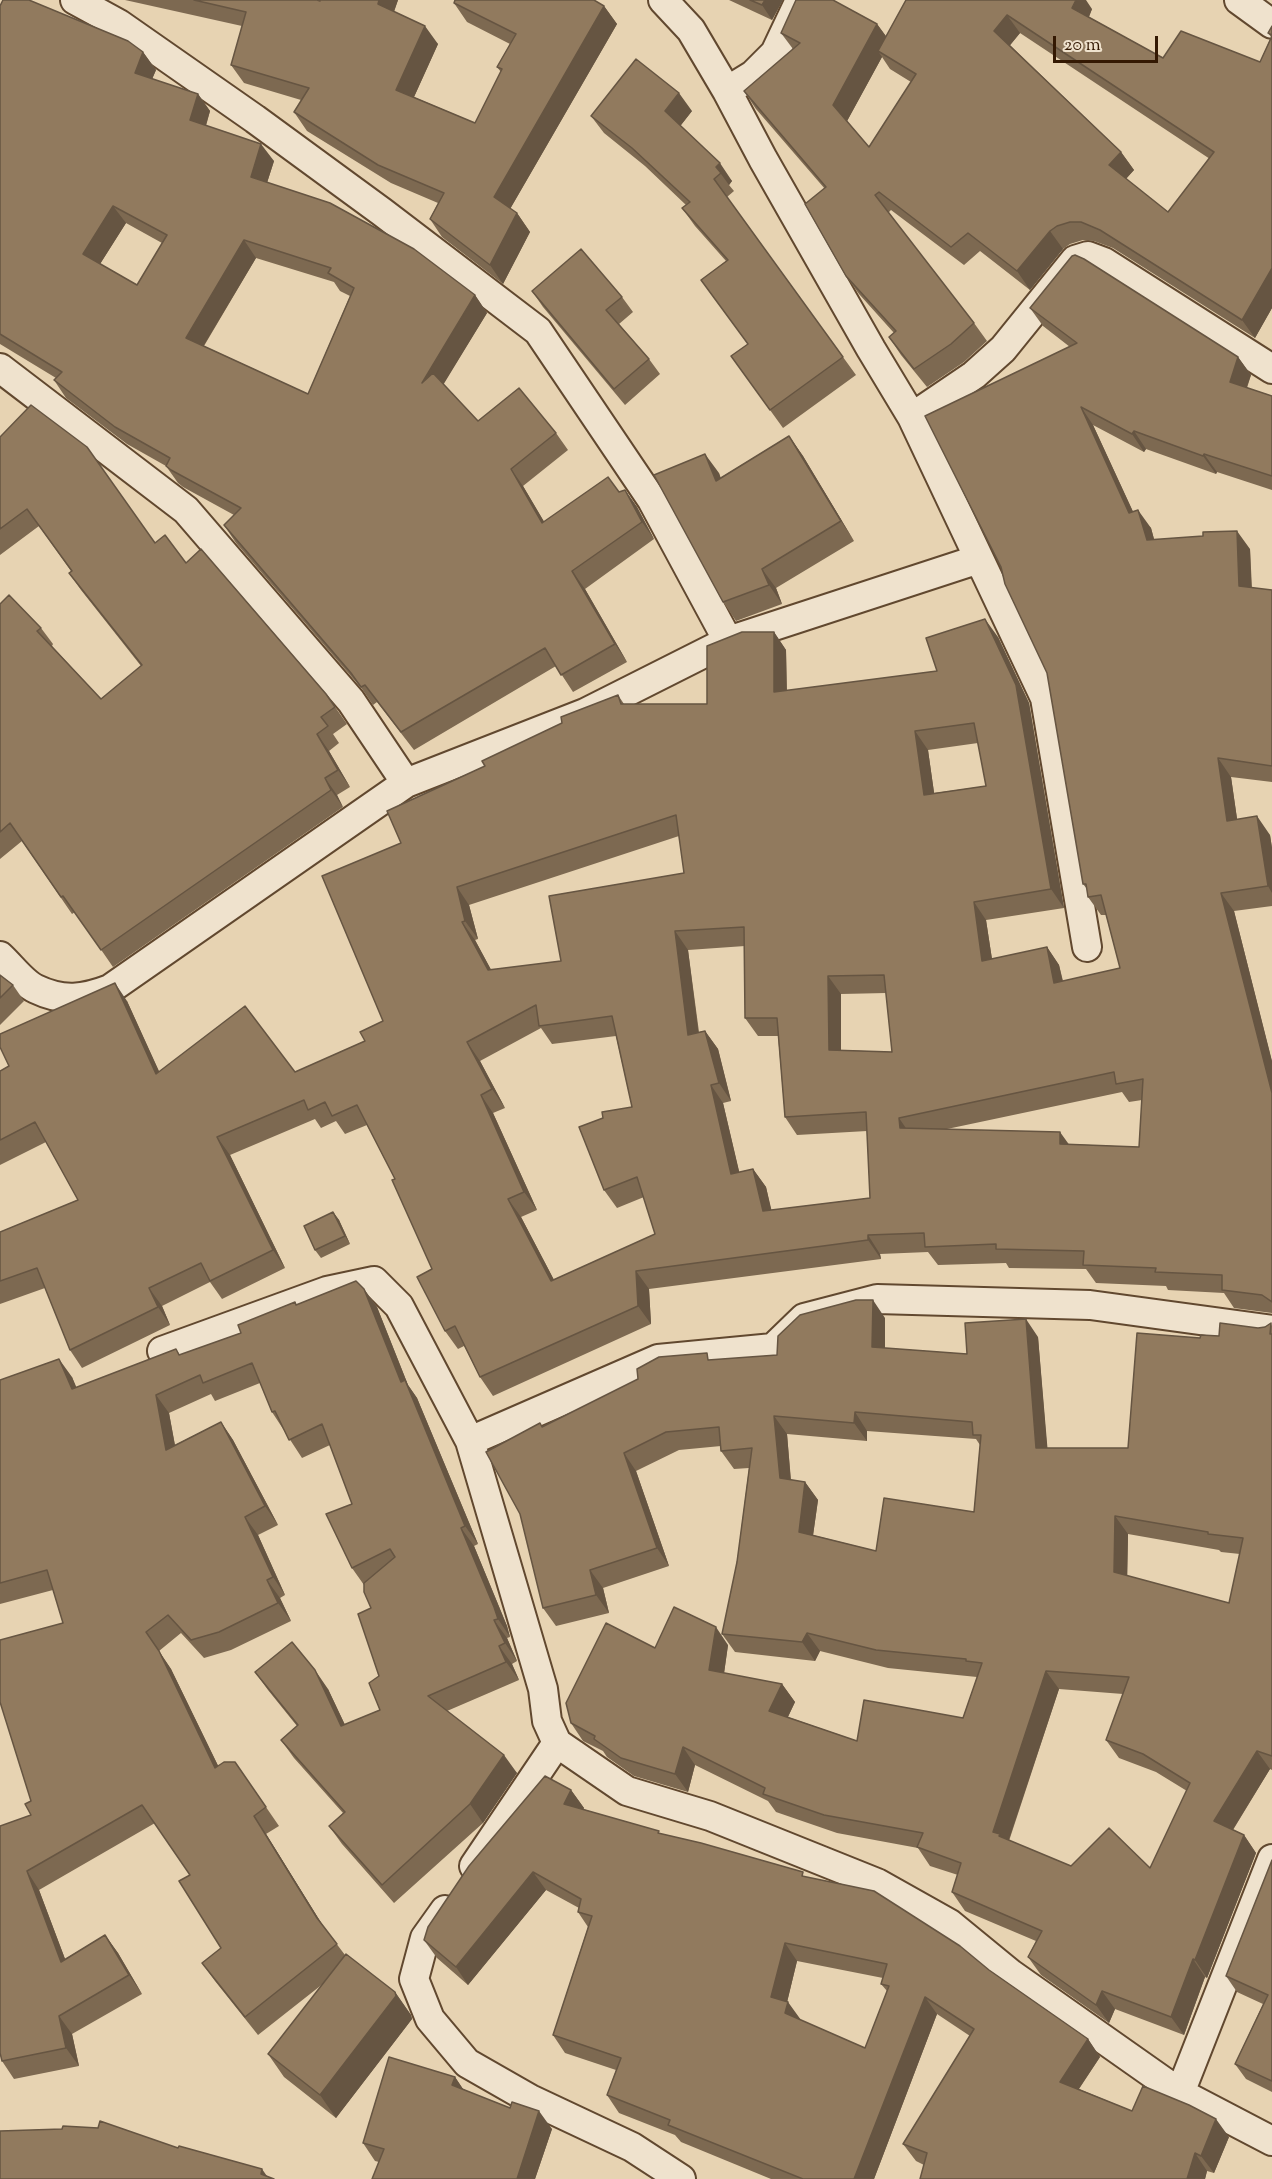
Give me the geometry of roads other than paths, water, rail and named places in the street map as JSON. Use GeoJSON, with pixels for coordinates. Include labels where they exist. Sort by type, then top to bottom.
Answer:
{"type":"FeatureCollection","features":[{"type":"Feature","properties":{"kind":"street"},"geometry":{"type":"LineString","coordinates":[[75,0],[119,24],[255,119],[538,331],[652,500],[728,641]]}},
{"type":"Feature","properties":{"kind":"street"},"geometry":{"type":"LineString","coordinates":[[663,0],[691,30],[728,91],[768,169],[912,417],[1045,698],[1088,947]]}},
{"type":"Feature","properties":{"kind":"street"},"geometry":{"type":"LineString","coordinates":[[728,91],[753,75],[775,53],[800,0]]}},
{"type":"Feature","properties":{"kind":"street"},"geometry":{"type":"LineString","coordinates":[[1239,0],[1272,24]]}},
{"type":"Feature","properties":{"kind":"street"},"geometry":{"type":"LineString","coordinates":[[912,417],[974,375],[996,355],[1075,260],[1088,256],[1104,262],[1272,369]]}},
{"type":"Feature","properties":{"kind":"street"},"geometry":{"type":"LineString","coordinates":[[0,368],[186,510],[351,701],[406,783]]}},
{"type":"Feature","properties":{"kind":"street"},"geometry":{"type":"LineString","coordinates":[[0,956],[34,988],[68,998],[86,998],[111,989],[406,783],[585,713],[728,641],[979,559]]}},
{"type":"Feature","properties":{"kind":"street"},"geometry":{"type":"LineString","coordinates":[[162,1351],[327,1291],[374,1281],[399,1306],[470,1441],[543,1689],[547,1721],[557,1743],[627,1791],[710,1816],[876,1883],[950,1924],[1011,1974],[1180,2093],[1272,2141]]}},
{"type":"Feature","properties":{"kind":"street"},"geometry":{"type":"LineString","coordinates":[[470,1441],[658,1359],[772,1348],[804,1318],[877,1299],[1090,1305],[1272,1330]]}},
{"type":"Feature","properties":{"kind":"street"},"geometry":{"type":"LineString","coordinates":[[557,1743],[425,1938],[414,1978],[430,2019],[467,2063],[530,2099],[632,2147],[681,2179]]}},
{"type":"Feature","properties":{"kind":"street"},"geometry":{"type":"LineString","coordinates":[[1180,2093],[1272,1859]]}}]}
